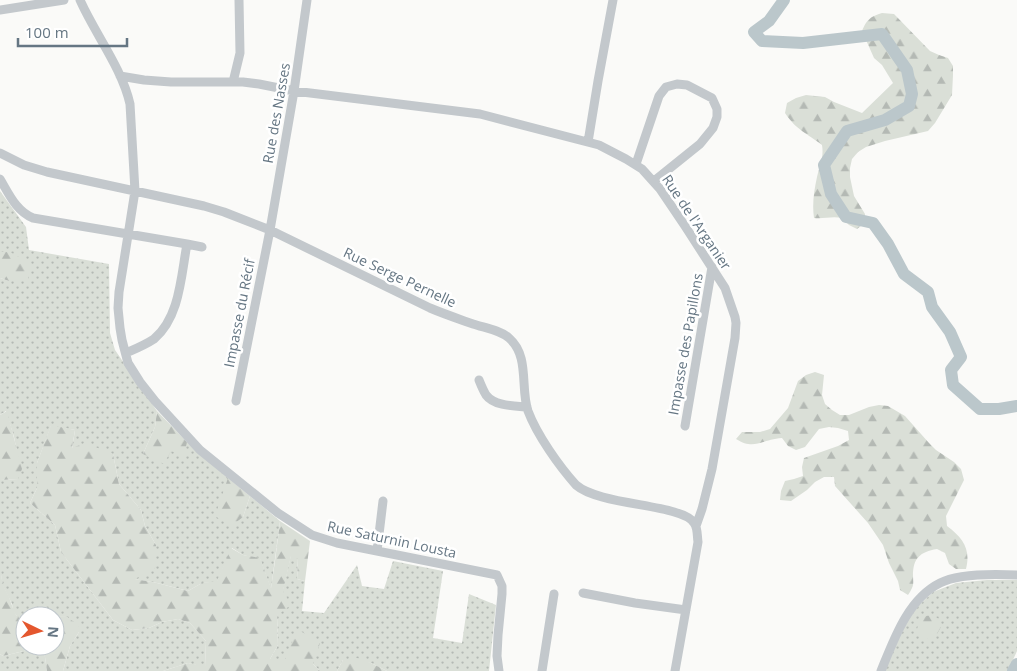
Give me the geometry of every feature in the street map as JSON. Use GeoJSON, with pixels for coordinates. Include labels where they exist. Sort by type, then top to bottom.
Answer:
{"type":"FeatureCollection","features":[{"type":"Feature","properties":{"kind":"street"},"geometry":{"type":"LineString","coordinates":[[0,10],[64,0]]}},
{"type":"Feature","properties":{"kind":"street","name":"Rue Saturnin Lousta"},"geometry":{"type":"LineString","coordinates":[[80,0],[120,76],[130,104],[135,191],[118,301],[120,328],[128,363],[155,401],[200,450],[278,514],[312,535],[337,543],[497,575],[502,586],[497,656],[499,671]]}},
{"type":"Feature","properties":{"kind":"street"},"geometry":{"type":"LineString","coordinates":[[233,82],[240,53],[239,0]]}},
{"type":"Feature","properties":{"kind":"street","name":"Rue des Nasses"},"geometry":{"type":"LineString","coordinates":[[270,230],[294,91],[307,0]]}},
{"type":"Feature","properties":{"kind":"street"},"geometry":{"type":"LineString","coordinates":[[588,142],[613,0]]}},
{"type":"Feature","properties":{"kind":"street","name":"Rue de l'Arganier"},"geometry":{"type":"LineString","coordinates":[[120,76],[171,82],[260,84],[294,91],[480,114],[599,146],[636,164],[654,181],[725,288],[734,310],[736,323],[712,469],[696,526],[698,542],[675,671]]}},
{"type":"Feature","properties":{"kind":"street"},"geometry":{"type":"LineString","coordinates":[[636,164],[659,96],[666,87],[676,84],[688,85],[712,98],[717,108],[717,117],[713,128],[700,144],[654,181]]}},
{"type":"Feature","properties":{"kind":"street","name":"Rue Serge Pernelle"},"geometry":{"type":"LineString","coordinates":[[0,153],[24,165],[47,172],[215,208],[270,230],[430,308],[505,335],[520,355],[527,407],[532,420],[549,450],[571,480],[580,489],[594,495],[681,514],[690,518],[696,526]]}},
{"type":"Feature","properties":{"kind":"street"},"geometry":{"type":"LineString","coordinates":[[0,179],[14,202],[28,216],[40,220],[202,247]]}},
{"type":"Feature","properties":{"kind":"street","name":"Impasse du Récif"},"geometry":{"type":"LineString","coordinates":[[236,402],[270,230]]}},
{"type":"Feature","properties":{"kind":"street"},"geometry":{"type":"LineString","coordinates":[[126,353],[152,340],[171,318],[178,296],[187,244]]}},
{"type":"Feature","properties":{"kind":"street","name":"Impasse des Papillons"},"geometry":{"type":"LineString","coordinates":[[685,426],[712,267]]}},
{"type":"Feature","properties":{"kind":"street"},"geometry":{"type":"LineString","coordinates":[[479,380],[487,396],[495,402],[527,407]]}},
{"type":"Feature","properties":{"kind":"street"},"geometry":{"type":"LineString","coordinates":[[377,551],[383,500]]}},
{"type":"Feature","properties":{"kind":"street"},"geometry":{"type":"LineString","coordinates":[[881,671],[904,620],[913,606],[941,582],[958,577],[976,575],[1017,575]]}},
{"type":"Feature","properties":{"kind":"street"},"geometry":{"type":"LineString","coordinates":[[583,593],[635,604],[686,610]]}},
{"type":"Feature","properties":{"kind":"street"},"geometry":{"type":"LineString","coordinates":[[542,671],[554,594]]}},
{"type":"Feature","properties":{"kind":"green space"},"geometry":{"type":"Polygon","coordinates":[[[882,13],[894,14],[930,51],[948,58],[953,66],[952,95],[928,131],[866,147],[852,159],[850,177],[854,196],[865,214],[865,223],[857,229],[849,225],[842,218],[814,218],[814,198],[822,157],[822,145],[798,128],[785,113],[787,103],[806,95],[825,97],[862,113],[893,83],[882,65],[874,58],[862,31],[869,19],[882,13]]]}},
{"type":"Feature","properties":{"kind":"green space"},"geometry":{"type":"Polygon","coordinates":[[[0,191],[26,227],[29,250],[109,264],[110,333],[115,350],[157,411],[155,427],[143,454],[171,451],[187,442],[228,478],[243,517],[250,496],[280,521],[271,589],[260,559],[243,555],[232,548],[217,582],[202,583],[188,591],[134,579],[156,545],[145,526],[141,510],[119,484],[113,454],[72,449],[75,430],[51,426],[37,463],[37,488],[30,503],[55,525],[61,552],[113,620],[132,630],[149,628],[162,622],[178,619],[190,623],[206,641],[205,667],[188,663],[163,671],[63,671],[70,646],[79,632],[65,617],[65,606],[15,606],[15,614],[13,611],[12,604],[3,586],[0,569],[0,480],[18,479],[17,452],[14,437],[6,411],[0,415],[0,278],[9,281],[10,253],[0,252],[0,191]]]}},
{"type":"Feature","properties":{"kind":"green space"},"geometry":{"type":"Polygon","coordinates":[[[0,252],[10,252],[31,264],[28,279],[9,281],[0,278],[0,252]]]}},
{"type":"Feature","properties":{"kind":"green space"},"geometry":{"type":"Polygon","coordinates":[[[815,372],[824,375],[822,395],[825,404],[832,410],[840,415],[849,415],[869,407],[888,406],[905,416],[936,450],[961,469],[964,480],[946,516],[947,526],[964,544],[967,556],[966,569],[956,569],[949,564],[945,553],[937,549],[926,552],[916,560],[913,570],[913,585],[908,595],[900,590],[883,545],[868,523],[835,486],[834,477],[824,477],[815,482],[791,501],[780,500],[785,481],[803,476],[804,458],[849,440],[848,431],[829,427],[819,429],[805,447],[796,450],[788,446],[782,438],[754,444],[748,444],[736,439],[742,432],[760,432],[770,429],[788,408],[798,381],[806,375],[815,372]]]}},
{"type":"Feature","properties":{"kind":"green space"},"geometry":{"type":"Polygon","coordinates":[[[7,411],[22,469],[18,479],[0,480],[0,415],[7,411]]]}},
{"type":"Feature","properties":{"kind":"green space"},"geometry":{"type":"Polygon","coordinates":[[[157,411],[187,442],[184,455],[171,451],[164,464],[143,454],[155,427],[157,411]]]}},
{"type":"Feature","properties":{"kind":"green space"},"geometry":{"type":"Polygon","coordinates":[[[51,425],[75,430],[72,448],[85,443],[113,454],[119,484],[141,510],[145,526],[156,545],[155,568],[135,579],[188,591],[202,583],[217,581],[231,548],[243,555],[260,558],[271,588],[280,521],[310,541],[305,581],[297,579],[298,559],[291,556],[283,591],[291,605],[277,615],[278,645],[270,659],[285,659],[297,629],[320,643],[313,664],[320,671],[163,671],[188,663],[205,666],[206,641],[190,623],[178,619],[162,622],[149,628],[132,630],[113,620],[61,552],[55,525],[30,503],[37,488],[37,463],[51,425]]]}},
{"type":"Feature","properties":{"kind":"green space"},"geometry":{"type":"Polygon","coordinates":[[[228,478],[250,496],[243,517],[231,526],[215,516],[228,478]]]}},
{"type":"Feature","properties":{"kind":"green space"},"geometry":{"type":"Polygon","coordinates":[[[0,552],[3,585],[15,612],[15,653],[3,656],[0,654],[0,552]]]}},
{"type":"Feature","properties":{"kind":"green space"},"geometry":{"type":"Polygon","coordinates":[[[291,555],[298,558],[297,579],[305,581],[302,611],[324,613],[357,565],[362,586],[384,589],[393,561],[443,571],[433,638],[462,643],[469,594],[496,605],[489,671],[387,671],[371,663],[343,660],[337,671],[320,671],[313,664],[284,659],[270,659],[278,645],[277,615],[291,555]]]}},
{"type":"Feature","properties":{"kind":"green space"},"geometry":{"type":"Polygon","coordinates":[[[1017,580],[1017,651],[1008,671],[883,671],[912,612],[933,592],[956,583],[1017,580]]]}},
{"type":"Feature","properties":{"kind":"green space"},"geometry":{"type":"Polygon","coordinates":[[[933,615],[940,620],[941,627],[934,639],[921,637],[917,629],[920,620],[926,616],[933,615]]]}},
{"type":"Feature","properties":{"kind":"green space"},"geometry":{"type":"Polygon","coordinates":[[[65,617],[67,617],[77,624],[79,632],[70,646],[63,671],[47,671],[45,656],[65,656],[65,617]]]}},
{"type":"Feature","properties":{"kind":"green space"},"geometry":{"type":"Polygon","coordinates":[[[15,653],[15,656],[45,656],[47,671],[0,671],[0,654],[3,656],[15,653]]]}},
{"type":"Feature","properties":{"kind":"green space"},"geometry":{"type":"Polygon","coordinates":[[[357,658],[387,671],[337,671],[343,660],[357,658]]]}},
{"type":"Feature","properties":{"kind":"waterway"},"geometry":{"type":"LineString","coordinates":[[784,0],[769,21],[754,32],[762,41],[803,43],[882,34],[907,70],[912,94],[909,106],[885,120],[847,131],[824,165],[831,194],[846,217],[873,223],[888,244],[904,274],[928,292],[932,307],[950,332],[961,357],[951,370],[953,385],[980,409],[999,409],[1017,406]]}},
{"type":"Feature","properties":{"kind":"waterway"},"geometry":{"type":"LineString","coordinates":[[1013,671],[1017,664]]}}]}
